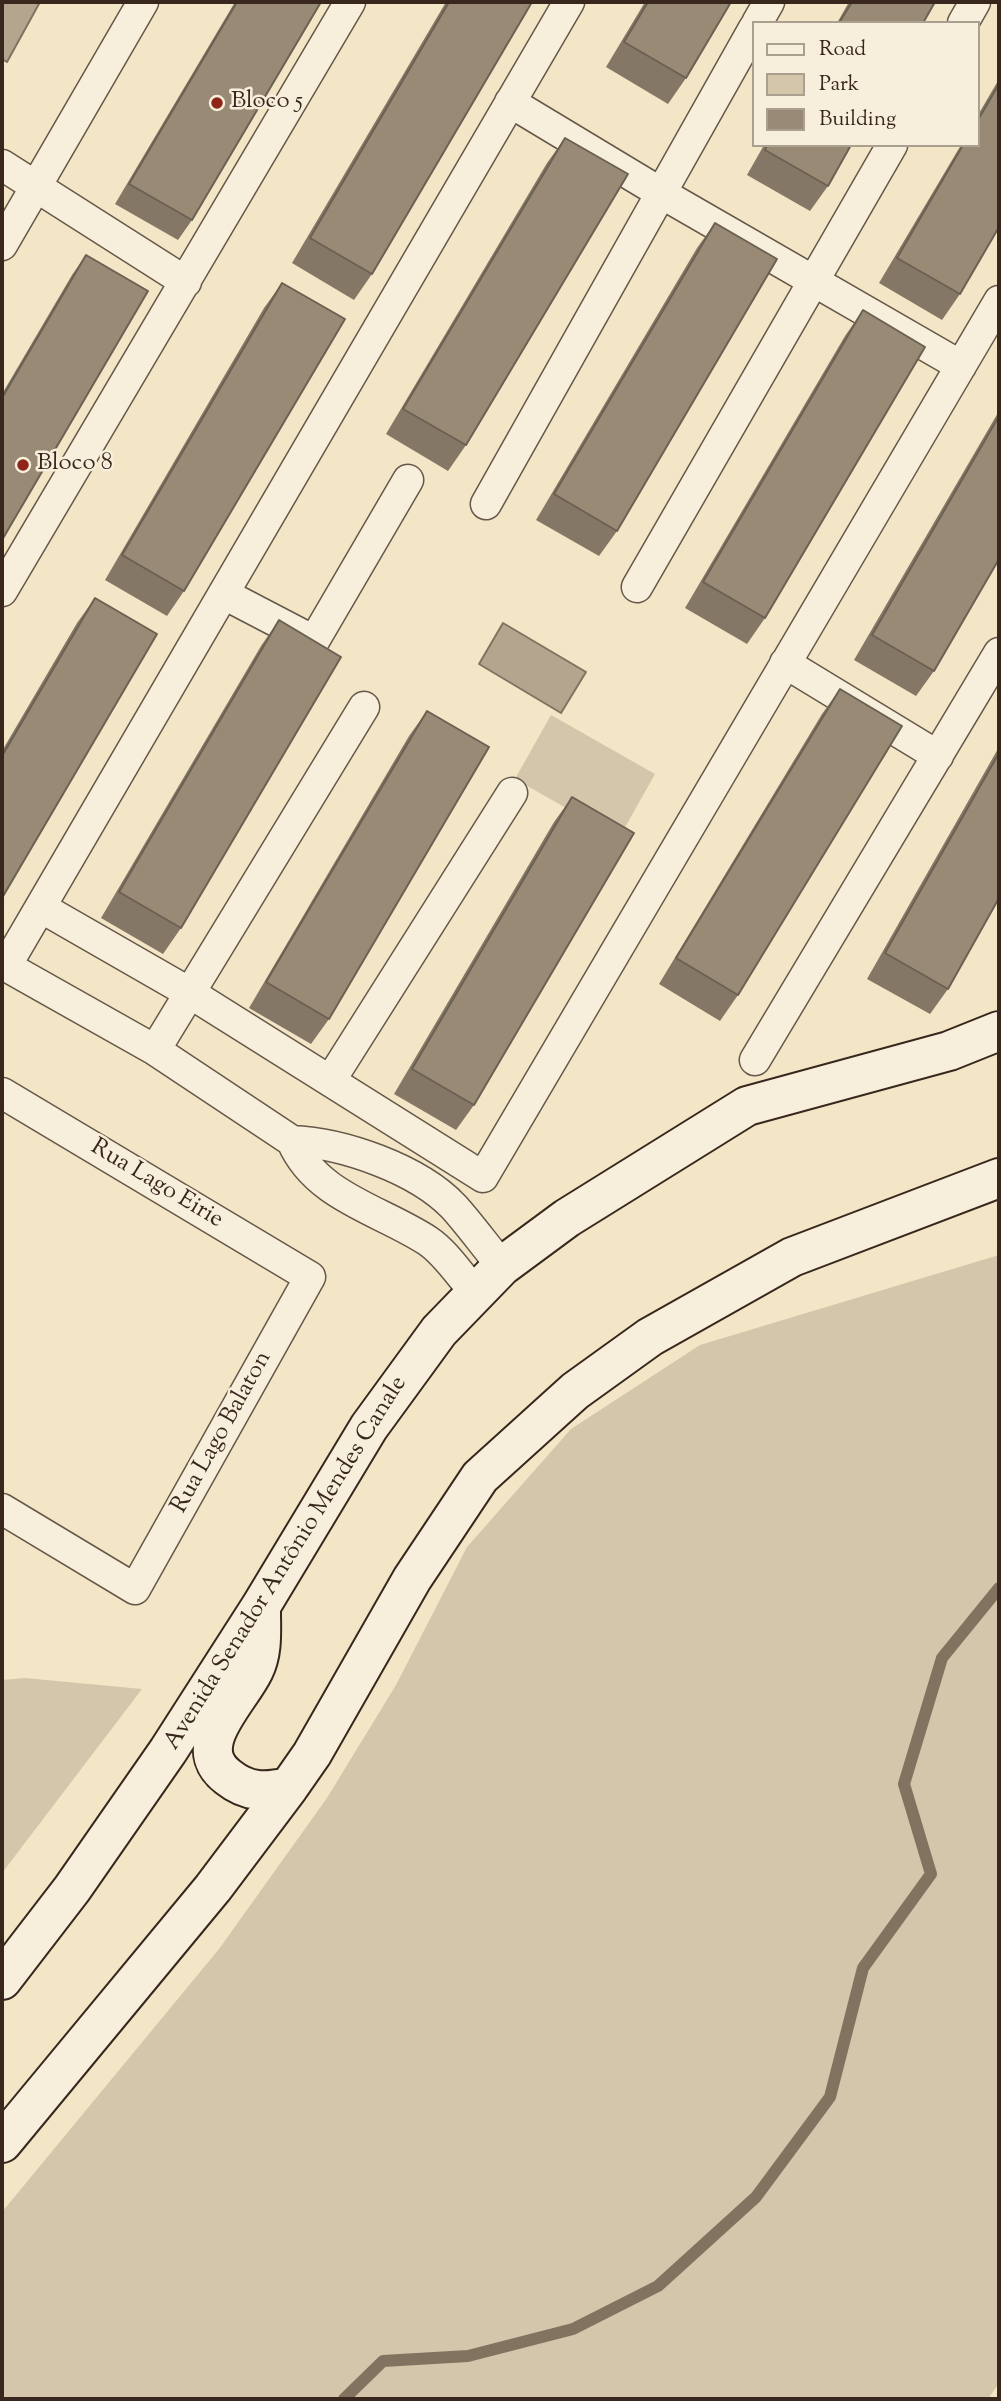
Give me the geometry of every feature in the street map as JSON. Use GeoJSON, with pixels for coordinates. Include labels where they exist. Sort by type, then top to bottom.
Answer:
{"type":"FeatureCollection","features":[{"type":"Feature","properties":{"kind":"main road","name":"Avenida Senador Antônio Mendes Canale"},"geometry":{"type":"LineString","coordinates":[[2,1980],[72,1889],[168,1751],[261,1606],[369,1427],[439,1331],[502,1266],[616,1186],[747,1106],[949,1051],[999,1031]]}},
{"type":"Feature","properties":{"kind":"main road"},"geometry":{"type":"LineString","coordinates":[[2,2143],[205,1898],[289,1787],[312,1755],[412,1580],[480,1478],[575,1391],[650,1338],[792,1257],[999,1178]]}},
{"type":"Feature","properties":{"kind":"main road"},"geometry":{"type":"LineString","coordinates":[[261,1606],[261,1640],[255,1668],[213,1737],[211,1754],[217,1769],[240,1787],[256,1791],[289,1787]]}},
{"type":"Feature","properties":{"kind":"street"},"geometry":{"type":"LineString","coordinates":[[2,244],[143,2]]}},
{"type":"Feature","properties":{"kind":"street"},"geometry":{"type":"LineString","coordinates":[[2,591],[351,2]]}},
{"type":"Feature","properties":{"kind":"street"},"geometry":{"type":"LineString","coordinates":[[502,1266],[453,1207],[416,1180],[346,1150],[318,1142],[292,1141],[155,1050],[6,966],[569,2]]}},
{"type":"Feature","properties":{"kind":"street"},"geometry":{"type":"LineString","coordinates":[[758,21],[769,2]]}},
{"type":"Feature","properties":{"kind":"street"},"geometry":{"type":"LineString","coordinates":[[964,21],[975,2]]}},
{"type":"Feature","properties":{"kind":"street"},"geometry":{"type":"LineString","coordinates":[[486,504],[752,32]]}},
{"type":"Feature","properties":{"kind":"street"},"geometry":{"type":"LineString","coordinates":[[510,102],[813,282],[961,366]]}},
{"type":"Feature","properties":{"kind":"street"},"geometry":{"type":"LineString","coordinates":[[638,587],[891,147]]}},
{"type":"Feature","properties":{"kind":"street"},"geometry":{"type":"LineString","coordinates":[[2,165],[187,282]]}},
{"type":"Feature","properties":{"kind":"street"},"geometry":{"type":"LineString","coordinates":[[41,908],[190,993],[483,1177],[961,366],[995,316]]}},
{"type":"Feature","properties":{"kind":"street"},"geometry":{"type":"LineString","coordinates":[[224,594],[314,641],[408,480]]}},
{"type":"Feature","properties":{"kind":"street"},"geometry":{"type":"LineString","coordinates":[[755,1060],[999,653]]}},
{"type":"Feature","properties":{"kind":"street"},"geometry":{"type":"LineString","coordinates":[[785,663],[937,756]]}},
{"type":"Feature","properties":{"kind":"street"},"geometry":{"type":"LineString","coordinates":[[155,1050],[364,707]]}},
{"type":"Feature","properties":{"kind":"street"},"geometry":{"type":"LineString","coordinates":[[330,1081],[512,793]]}},
{"type":"Feature","properties":{"kind":"street","name":"Rua Lago Eirie"},"geometry":{"type":"LineString","coordinates":[[2,1093],[310,1277]]}},
{"type":"Feature","properties":{"kind":"street"},"geometry":{"type":"LineString","coordinates":[[292,1141],[299,1158],[324,1182],[430,1242],[476,1293]]}},
{"type":"Feature","properties":{"kind":"street","name":"Rua Lago Balaton"},"geometry":{"type":"LineString","coordinates":[[2,1509],[135,1589],[310,1277]]}},
{"type":"Feature","properties":{"kind":"green space"},"geometry":{"type":"Polygon","coordinates":[[[551,715],[655,774],[619,838],[515,779],[551,715]]]}},
{"type":"Feature","properties":{"kind":"green space"},"geometry":{"type":"Polygon","coordinates":[[[999,1255],[999,2383],[988,2399],[2,2399],[2,2212],[219,1949],[327,1798],[396,1685],[467,1547],[571,1429],[700,1345],[999,1255]]]}},
{"type":"Feature","properties":{"kind":"green space"},"geometry":{"type":"Polygon","coordinates":[[[25,1678],[142,1689],[2,1873],[2,1680],[25,1678]]]}},
{"type":"Feature","properties":{"kind":"shaded area"},"geometry":{"type":"Polygon","coordinates":[[[2,2],[40,2],[7,62],[2,59],[2,2]]]}},
{"type":"Feature","properties":{"kind":"shaded area"},"geometry":{"type":"Polygon","coordinates":[[[503,623],[586,672],[561,713],[479,664],[503,623]]]}},
{"type":"Feature","properties":{"kind":"building","name":"Bloco 5"},"geometry":{"type":"Polygon","coordinates":[[[237,2],[321,2],[192,220],[129,184],[237,2]]]}},
{"type":"Feature","properties":{"kind":"building"},"geometry":{"type":"Polygon","coordinates":[[[449,2],[532,2],[372,274],[310,238],[449,2]]]}},
{"type":"Feature","properties":{"kind":"building"},"geometry":{"type":"Polygon","coordinates":[[[648,2],[731,2],[686,78],[624,42],[648,2]]]}},
{"type":"Feature","properties":{"kind":"building"},"geometry":{"type":"Polygon","coordinates":[[[852,2],[935,2],[924,21],[840,21],[852,2]]]}},
{"type":"Feature","properties":{"kind":"building"},"geometry":{"type":"Polygon","coordinates":[[[999,84],[999,227],[960,294],[897,258],[962,147],[980,147],[980,117],[999,84]]]}},
{"type":"Feature","properties":{"kind":"building"},"geometry":{"type":"Polygon","coordinates":[[[565,138],[628,174],[466,445],[403,409],[565,138]]]}},
{"type":"Feature","properties":{"kind":"building"},"geometry":{"type":"Polygon","coordinates":[[[766,147],[850,147],[828,186],[765,150],[766,147]]]}},
{"type":"Feature","properties":{"kind":"building"},"geometry":{"type":"Polygon","coordinates":[[[715,223],[777,259],[617,531],[554,494],[715,223]]]}},
{"type":"Feature","properties":{"kind":"building","name":"Bloco 8"},"geometry":{"type":"Polygon","coordinates":[[[86,255],[148,291],[2,540],[2,398],[86,255]]]}},
{"type":"Feature","properties":{"kind":"building"},"geometry":{"type":"Polygon","coordinates":[[[282,283],[345,319],[184,591],[122,555],[282,283]]]}},
{"type":"Feature","properties":{"kind":"building"},"geometry":{"type":"Polygon","coordinates":[[[863,310],[925,347],[765,618],[703,582],[863,310]]]}},
{"type":"Feature","properties":{"kind":"building"},"geometry":{"type":"Polygon","coordinates":[[[999,416],[999,559],[934,671],[872,635],[999,416]]]}},
{"type":"Feature","properties":{"kind":"building"},"geometry":{"type":"Polygon","coordinates":[[[95,598],[157,634],[2,898],[2,756],[95,598]]]}},
{"type":"Feature","properties":{"kind":"building"},"geometry":{"type":"Polygon","coordinates":[[[279,620],[341,657],[181,928],[119,892],[279,620]]]}},
{"type":"Feature","properties":{"kind":"building"},"geometry":{"type":"Polygon","coordinates":[[[840,689],[902,726],[738,995],[676,958],[840,689]]]}},
{"type":"Feature","properties":{"kind":"building"},"geometry":{"type":"Polygon","coordinates":[[[427,711],[489,747],[329,1019],[266,982],[427,711]]]}},
{"type":"Feature","properties":{"kind":"building"},"geometry":{"type":"Polygon","coordinates":[[[999,753],[999,898],[948,989],[885,953],[999,753]]]}},
{"type":"Feature","properties":{"kind":"building"},"geometry":{"type":"Polygon","coordinates":[[[572,797],[634,833],[474,1105],[412,1069],[572,797]]]}},
{"type":"Feature","properties":{"kind":"waterway"},"geometry":{"type":"LineString","coordinates":[[344,2399],[383,2361],[468,2356],[573,2329],[658,2286],[756,2197],[830,2097],[863,1968],[931,1874],[904,1784],[942,1658],[999,1588]]}},
{"type":"Feature","properties":{"kind":"place","name":"Bloco 5"},"geometry":{"type":"Point","coordinates":[217,103]}},
{"type":"Feature","properties":{"kind":"place","name":"Bloco 8"},"geometry":{"type":"Point","coordinates":[23,465]}}]}
